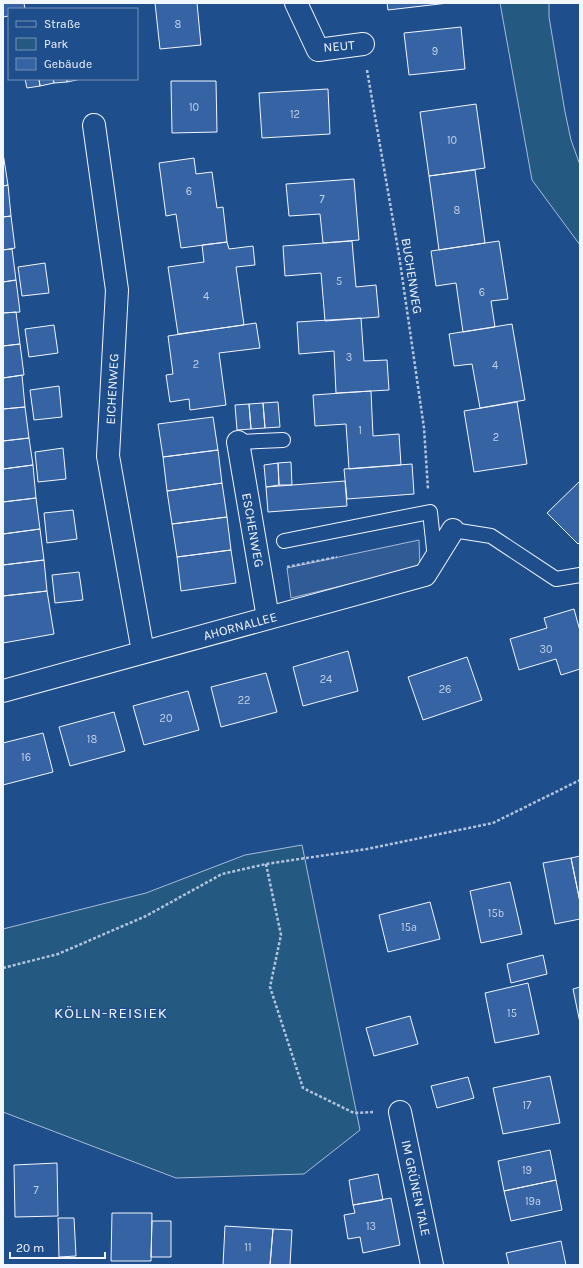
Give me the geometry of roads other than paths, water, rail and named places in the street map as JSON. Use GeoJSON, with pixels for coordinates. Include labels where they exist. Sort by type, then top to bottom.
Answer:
{"type":"FeatureCollection","features":[{"type":"Feature","properties":{"kind":"street","name":"NEUT"},"geometry":{"type":"LineString","coordinates":[[296,3],[318,50],[363,44]]}},
{"type":"Feature","properties":{"kind":"street","name":"EICHENWEG"},"geometry":{"type":"LineString","coordinates":[[94,125],[117,290],[108,456],[143,652]]}},
{"type":"Feature","properties":{"kind":"street","name":"ESCHENWEG"},"geometry":{"type":"LineString","coordinates":[[238,442],[268,618]]}},
{"type":"Feature","properties":{"kind":"street","name":"AHORNALLEE"},"geometry":{"type":"LineString","coordinates":[[3,691],[425,575],[453,530]]}},
{"type":"Feature","properties":{"kind":"street","name":"IM GRÜNEN TALE"},"geometry":{"type":"LineString","coordinates":[[400,1112],[432,1265]]}},
{"type":"Feature","properties":{"kind":"lane"},"geometry":{"type":"LineString","coordinates":[[238,442],[282,440]]}},
{"type":"Feature","properties":{"kind":"lane"},"geometry":{"type":"LineString","coordinates":[[284,541],[430,512],[435,559]]}},
{"type":"Feature","properties":{"kind":"lane"},"geometry":{"type":"LineString","coordinates":[[453,530],[491,536],[556,579],[580,575]]}},
{"type":"Feature","properties":{"kind":"district","name":"KÖLLN-REISIEK"},"geometry":{"type":"Point","coordinates":[111,1013]}}]}
